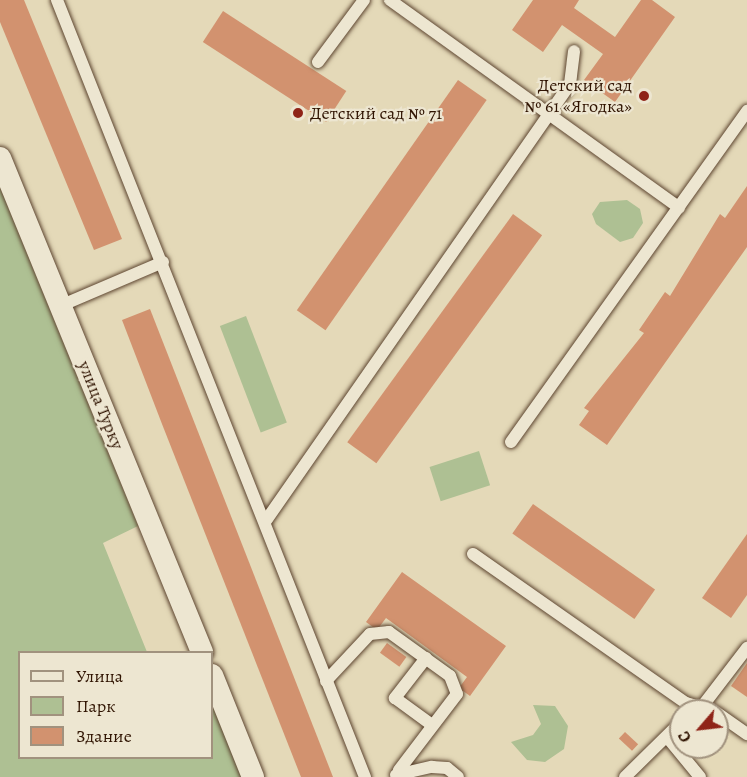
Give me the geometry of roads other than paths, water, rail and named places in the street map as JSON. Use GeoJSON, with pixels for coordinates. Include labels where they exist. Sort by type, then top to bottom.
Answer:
{"type":"FeatureCollection","features":[{"type":"Feature","properties":{"kind":"street","name":"улица Турку"},"geometry":{"type":"LineString","coordinates":[[0,158],[202,651]]}},
{"type":"Feature","properties":{"kind":"street"},"geometry":{"type":"LineString","coordinates":[[213,677],[253,777]]}},
{"type":"Feature","properties":{"kind":"lane"},"geometry":{"type":"LineString","coordinates":[[57,0],[163,262],[365,777]]}},
{"type":"Feature","properties":{"kind":"lane"},"geometry":{"type":"LineString","coordinates":[[318,62],[364,0]]}},
{"type":"Feature","properties":{"kind":"lane"},"geometry":{"type":"LineString","coordinates":[[390,0],[679,208]]}},
{"type":"Feature","properties":{"kind":"lane"},"geometry":{"type":"LineString","coordinates":[[265,522],[570,84],[574,51]]}},
{"type":"Feature","properties":{"kind":"lane"},"geometry":{"type":"LineString","coordinates":[[510,442],[747,111]]}},
{"type":"Feature","properties":{"kind":"lane"},"geometry":{"type":"LineString","coordinates":[[60,306],[163,262]]}},
{"type":"Feature","properties":{"kind":"lane"},"geometry":{"type":"LineString","coordinates":[[473,554],[680,699]]}},
{"type":"Feature","properties":{"kind":"lane"},"geometry":{"type":"LineString","coordinates":[[326,681],[370,634],[388,632],[450,676],[457,694],[397,774]]}},
{"type":"Feature","properties":{"kind":"lane"},"geometry":{"type":"LineString","coordinates":[[715,699],[747,648]]}},
{"type":"Feature","properties":{"kind":"lane"},"geometry":{"type":"LineString","coordinates":[[426,658],[395,698],[432,725]]}},
{"type":"Feature","properties":{"kind":"lane"},"geometry":{"type":"LineString","coordinates":[[729,723],[747,734]]}},
{"type":"Feature","properties":{"kind":"lane"},"geometry":{"type":"LineString","coordinates":[[625,777],[667,737],[700,777]]}},
{"type":"Feature","properties":{"kind":"lane"},"geometry":{"type":"LineString","coordinates":[[397,774],[447,768],[458,777]]}},
{"type":"Feature","properties":{"kind":"place","name":"Детский сад № 61 «Ягодка»"},"geometry":{"type":"Point","coordinates":[644,96]}},
{"type":"Feature","properties":{"kind":"place","name":"Детский сад № 71"},"geometry":{"type":"Point","coordinates":[298,113]}}]}
